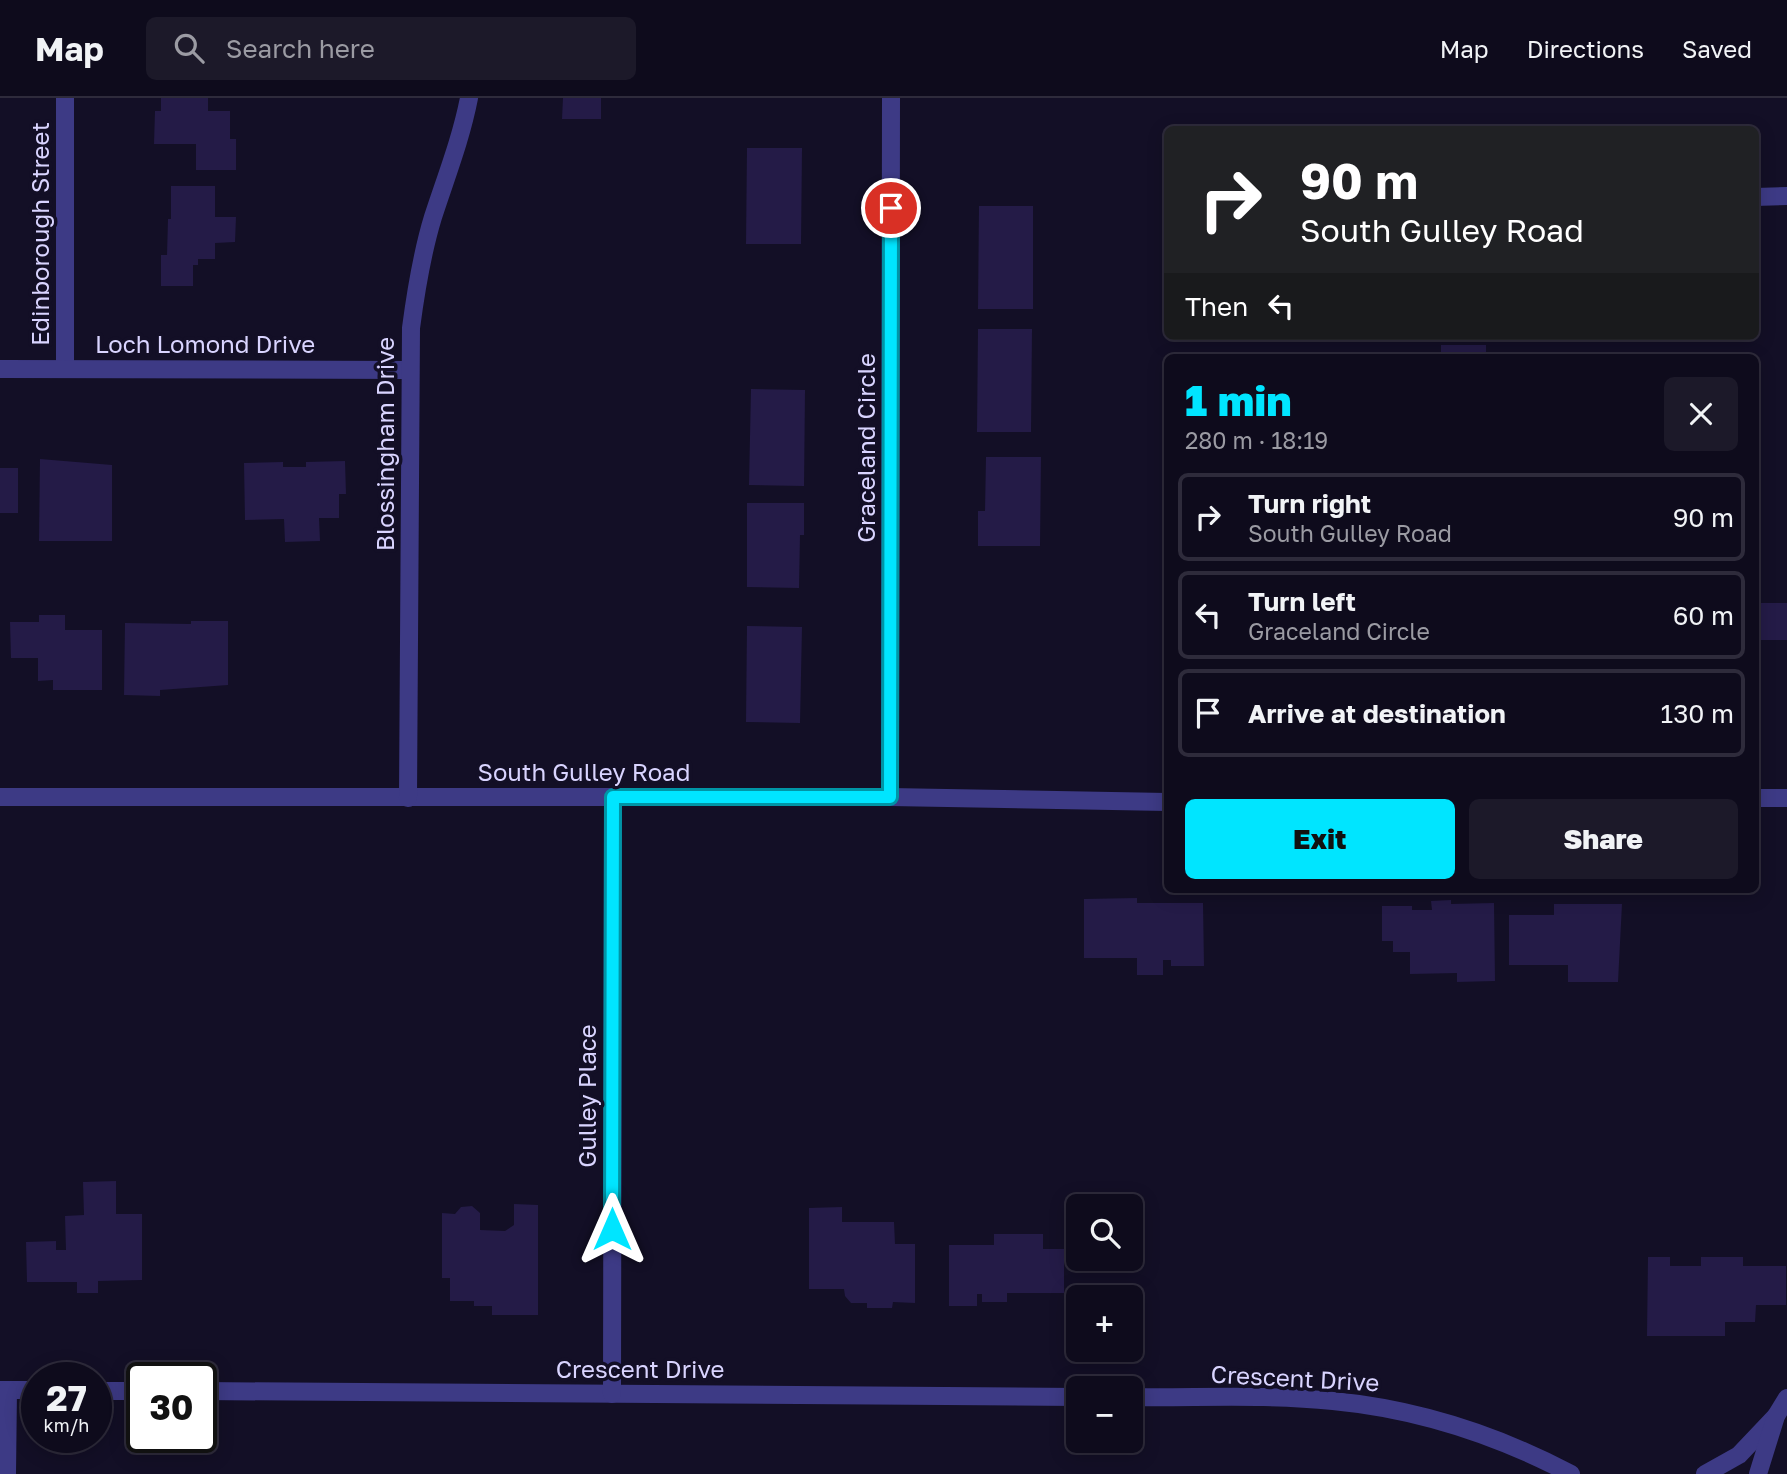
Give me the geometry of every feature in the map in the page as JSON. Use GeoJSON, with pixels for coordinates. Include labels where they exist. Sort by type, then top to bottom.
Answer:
{"type":"FeatureCollection","features":[{"type":"Feature","properties":{"kind":"street","name":"Edinborough Street"},"geometry":{"type":"LineString","coordinates":[[65,98],[65,369]]}},
{"type":"Feature","properties":{"kind":"street","name":"Blossingham Drive"},"geometry":{"type":"LineString","coordinates":[[408,798],[411,328],[419,272],[469,98]]}},
{"type":"Feature","properties":{"kind":"street","name":"Graceland Circle"},"geometry":{"type":"LineString","coordinates":[[890,797],[891,98]]}},
{"type":"Feature","properties":{"kind":"street"},"geometry":{"type":"LineString","coordinates":[[1759,197],[1787,196]]}},
{"type":"Feature","properties":{"kind":"street","name":"Loch Lomond Drive"},"geometry":{"type":"LineString","coordinates":[[0,369],[410,370]]}},
{"type":"Feature","properties":{"kind":"street","name":"South Gulley Road"},"geometry":{"type":"LineString","coordinates":[[0,797],[890,797],[1164,802]]}},
{"type":"Feature","properties":{"kind":"street","name":"Gulley Place"},"geometry":{"type":"LineString","coordinates":[[612,1394],[613,797]]}},
{"type":"Feature","properties":{"kind":"street"},"geometry":{"type":"LineString","coordinates":[[1759,798],[1787,798]]}},
{"type":"Feature","properties":{"kind":"street"},"geometry":{"type":"LineString","coordinates":[[4,1390],[8,1474]]}},
{"type":"Feature","properties":{"kind":"street","name":"Crescent Drive"},"geometry":{"type":"LineString","coordinates":[[217,1391],[1066,1397]]}},
{"type":"Feature","properties":{"kind":"street","name":"Crescent Drive"},"geometry":{"type":"LineString","coordinates":[[1143,1397],[1287,1398],[1392,1409],[1465,1428],[1535,1455],[1571,1474]]}},
{"type":"Feature","properties":{"kind":"street"},"geometry":{"type":"LineString","coordinates":[[1704,1474],[1739,1455],[1776,1416],[1787,1398]]}},
{"type":"Feature","properties":{"kind":"street"},"geometry":{"type":"LineString","coordinates":[[1758,1474],[1776,1416]]}},
{"type":"Feature","properties":{"kind":"building"},"geometry":{"type":"Polygon","coordinates":[[[161,98],[208,98],[208,111],[230,111],[230,139],[236,139],[236,170],[196,170],[196,144],[154,144],[155,111],[161,111],[161,98]]]}},
{"type":"Feature","properties":{"kind":"building"},"geometry":{"type":"Polygon","coordinates":[[[563,98],[601,98],[601,119],[562,119],[563,98]]]}},
{"type":"Feature","properties":{"kind":"building"},"geometry":{"type":"Polygon","coordinates":[[[747,148],[802,148],[801,244],[746,244],[747,148]]]}},
{"type":"Feature","properties":{"kind":"building"},"geometry":{"type":"Polygon","coordinates":[[[171,186],[215,186],[215,217],[236,217],[235,242],[215,243],[215,259],[198,259],[198,265],[193,265],[193,286],[161,286],[161,255],[167,255],[168,219],[171,219],[171,186]]]}},
{"type":"Feature","properties":{"kind":"building"},"geometry":{"type":"Polygon","coordinates":[[[979,206],[1033,206],[1033,309],[978,309],[979,206]]]}},
{"type":"Feature","properties":{"kind":"building"},"geometry":{"type":"Polygon","coordinates":[[[978,329],[1032,329],[1031,432],[977,432],[978,329]]]}},
{"type":"Feature","properties":{"kind":"building"},"geometry":{"type":"Polygon","coordinates":[[[1441,345],[1486,345],[1486,354],[1441,354],[1441,345]]]}},
{"type":"Feature","properties":{"kind":"building"},"geometry":{"type":"Polygon","coordinates":[[[751,389],[805,390],[804,486],[749,485],[751,389]]]}},
{"type":"Feature","properties":{"kind":"building"},"geometry":{"type":"Polygon","coordinates":[[[986,457],[1041,457],[1040,546],[978,546],[978,511],[985,511],[986,457]]]}},
{"type":"Feature","properties":{"kind":"building"},"geometry":{"type":"Polygon","coordinates":[[[40,459],[112,465],[112,541],[39,541],[40,459]]]}},
{"type":"Feature","properties":{"kind":"building"},"geometry":{"type":"Polygon","coordinates":[[[345,461],[346,494],[339,494],[339,518],[319,518],[320,541],[285,542],[284,519],[245,520],[244,463],[283,462],[283,467],[306,467],[306,462],[345,461]]]}},
{"type":"Feature","properties":{"kind":"building"},"geometry":{"type":"Polygon","coordinates":[[[0,468],[18,468],[18,513],[0,513],[0,468]]]}},
{"type":"Feature","properties":{"kind":"building"},"geometry":{"type":"Polygon","coordinates":[[[747,503],[804,503],[804,535],[800,535],[799,588],[747,587],[747,503]]]}},
{"type":"Feature","properties":{"kind":"building"},"geometry":{"type":"Polygon","coordinates":[[[1759,603],[1787,603],[1787,640],[1759,640],[1759,603]]]}},
{"type":"Feature","properties":{"kind":"building"},"geometry":{"type":"Polygon","coordinates":[[[39,615],[65,615],[65,630],[102,630],[102,690],[53,690],[53,680],[38,681],[38,658],[11,658],[10,622],[39,622],[39,615]]]}},
{"type":"Feature","properties":{"kind":"building"},"geometry":{"type":"Polygon","coordinates":[[[191,621],[228,621],[228,685],[160,690],[160,696],[124,695],[125,623],[191,624],[191,621]]]}},
{"type":"Feature","properties":{"kind":"building"},"geometry":{"type":"Polygon","coordinates":[[[747,626],[802,627],[800,723],[746,722],[747,626]]]}},
{"type":"Feature","properties":{"kind":"building"},"geometry":{"type":"Polygon","coordinates":[[[1137,898],[1137,903],[1203,903],[1204,966],[1171,966],[1171,960],[1163,960],[1163,975],[1137,975],[1137,958],[1084,958],[1084,899],[1137,898]]]}},
{"type":"Feature","properties":{"kind":"building"},"geometry":{"type":"Polygon","coordinates":[[[1451,900],[1451,904],[1494,903],[1495,981],[1457,982],[1457,973],[1410,974],[1410,952],[1393,952],[1393,941],[1382,941],[1382,906],[1412,906],[1412,910],[1432,910],[1431,901],[1451,900]]]}},
{"type":"Feature","properties":{"kind":"building"},"geometry":{"type":"Polygon","coordinates":[[[1554,904],[1622,904],[1618,982],[1568,982],[1568,965],[1509,965],[1509,915],[1554,915],[1554,904]]]}},
{"type":"Feature","properties":{"kind":"building"},"geometry":{"type":"Polygon","coordinates":[[[116,1181],[116,1214],[142,1214],[142,1280],[98,1281],[98,1293],[77,1293],[77,1282],[27,1282],[26,1242],[56,1241],[56,1250],[66,1250],[65,1216],[84,1215],[83,1182],[116,1181]]]}},
{"type":"Feature","properties":{"kind":"building"},"geometry":{"type":"Polygon","coordinates":[[[514,1204],[538,1205],[538,1315],[492,1315],[492,1306],[474,1306],[474,1301],[450,1301],[450,1278],[442,1278],[442,1213],[455,1214],[461,1207],[472,1206],[480,1213],[480,1230],[505,1231],[514,1225],[514,1204]]]}},
{"type":"Feature","properties":{"kind":"building"},"geometry":{"type":"Polygon","coordinates":[[[842,1207],[842,1222],[894,1222],[895,1244],[915,1244],[915,1303],[893,1302],[892,1308],[867,1308],[867,1303],[851,1303],[845,1296],[844,1289],[809,1289],[809,1208],[842,1207]]]}},
{"type":"Feature","properties":{"kind":"building"},"geometry":{"type":"Polygon","coordinates":[[[994,1234],[1043,1234],[1043,1249],[1064,1249],[1064,1293],[1007,1293],[1007,1302],[982,1302],[982,1294],[977,1294],[977,1306],[949,1306],[949,1245],[994,1245],[994,1234]]]}},
{"type":"Feature","properties":{"kind":"building"},"geometry":{"type":"Polygon","coordinates":[[[1648,1257],[1670,1257],[1670,1266],[1701,1266],[1701,1257],[1743,1257],[1743,1266],[1786,1266],[1786,1305],[1756,1305],[1755,1322],[1725,1322],[1725,1336],[1647,1336],[1648,1257]]]}},
{"type":"Feature","properties":{"kind":"route"},"geometry":{"type":"LineString","coordinates":[[612,1229],[613,797],[890,797],[891,208]]}}]}
